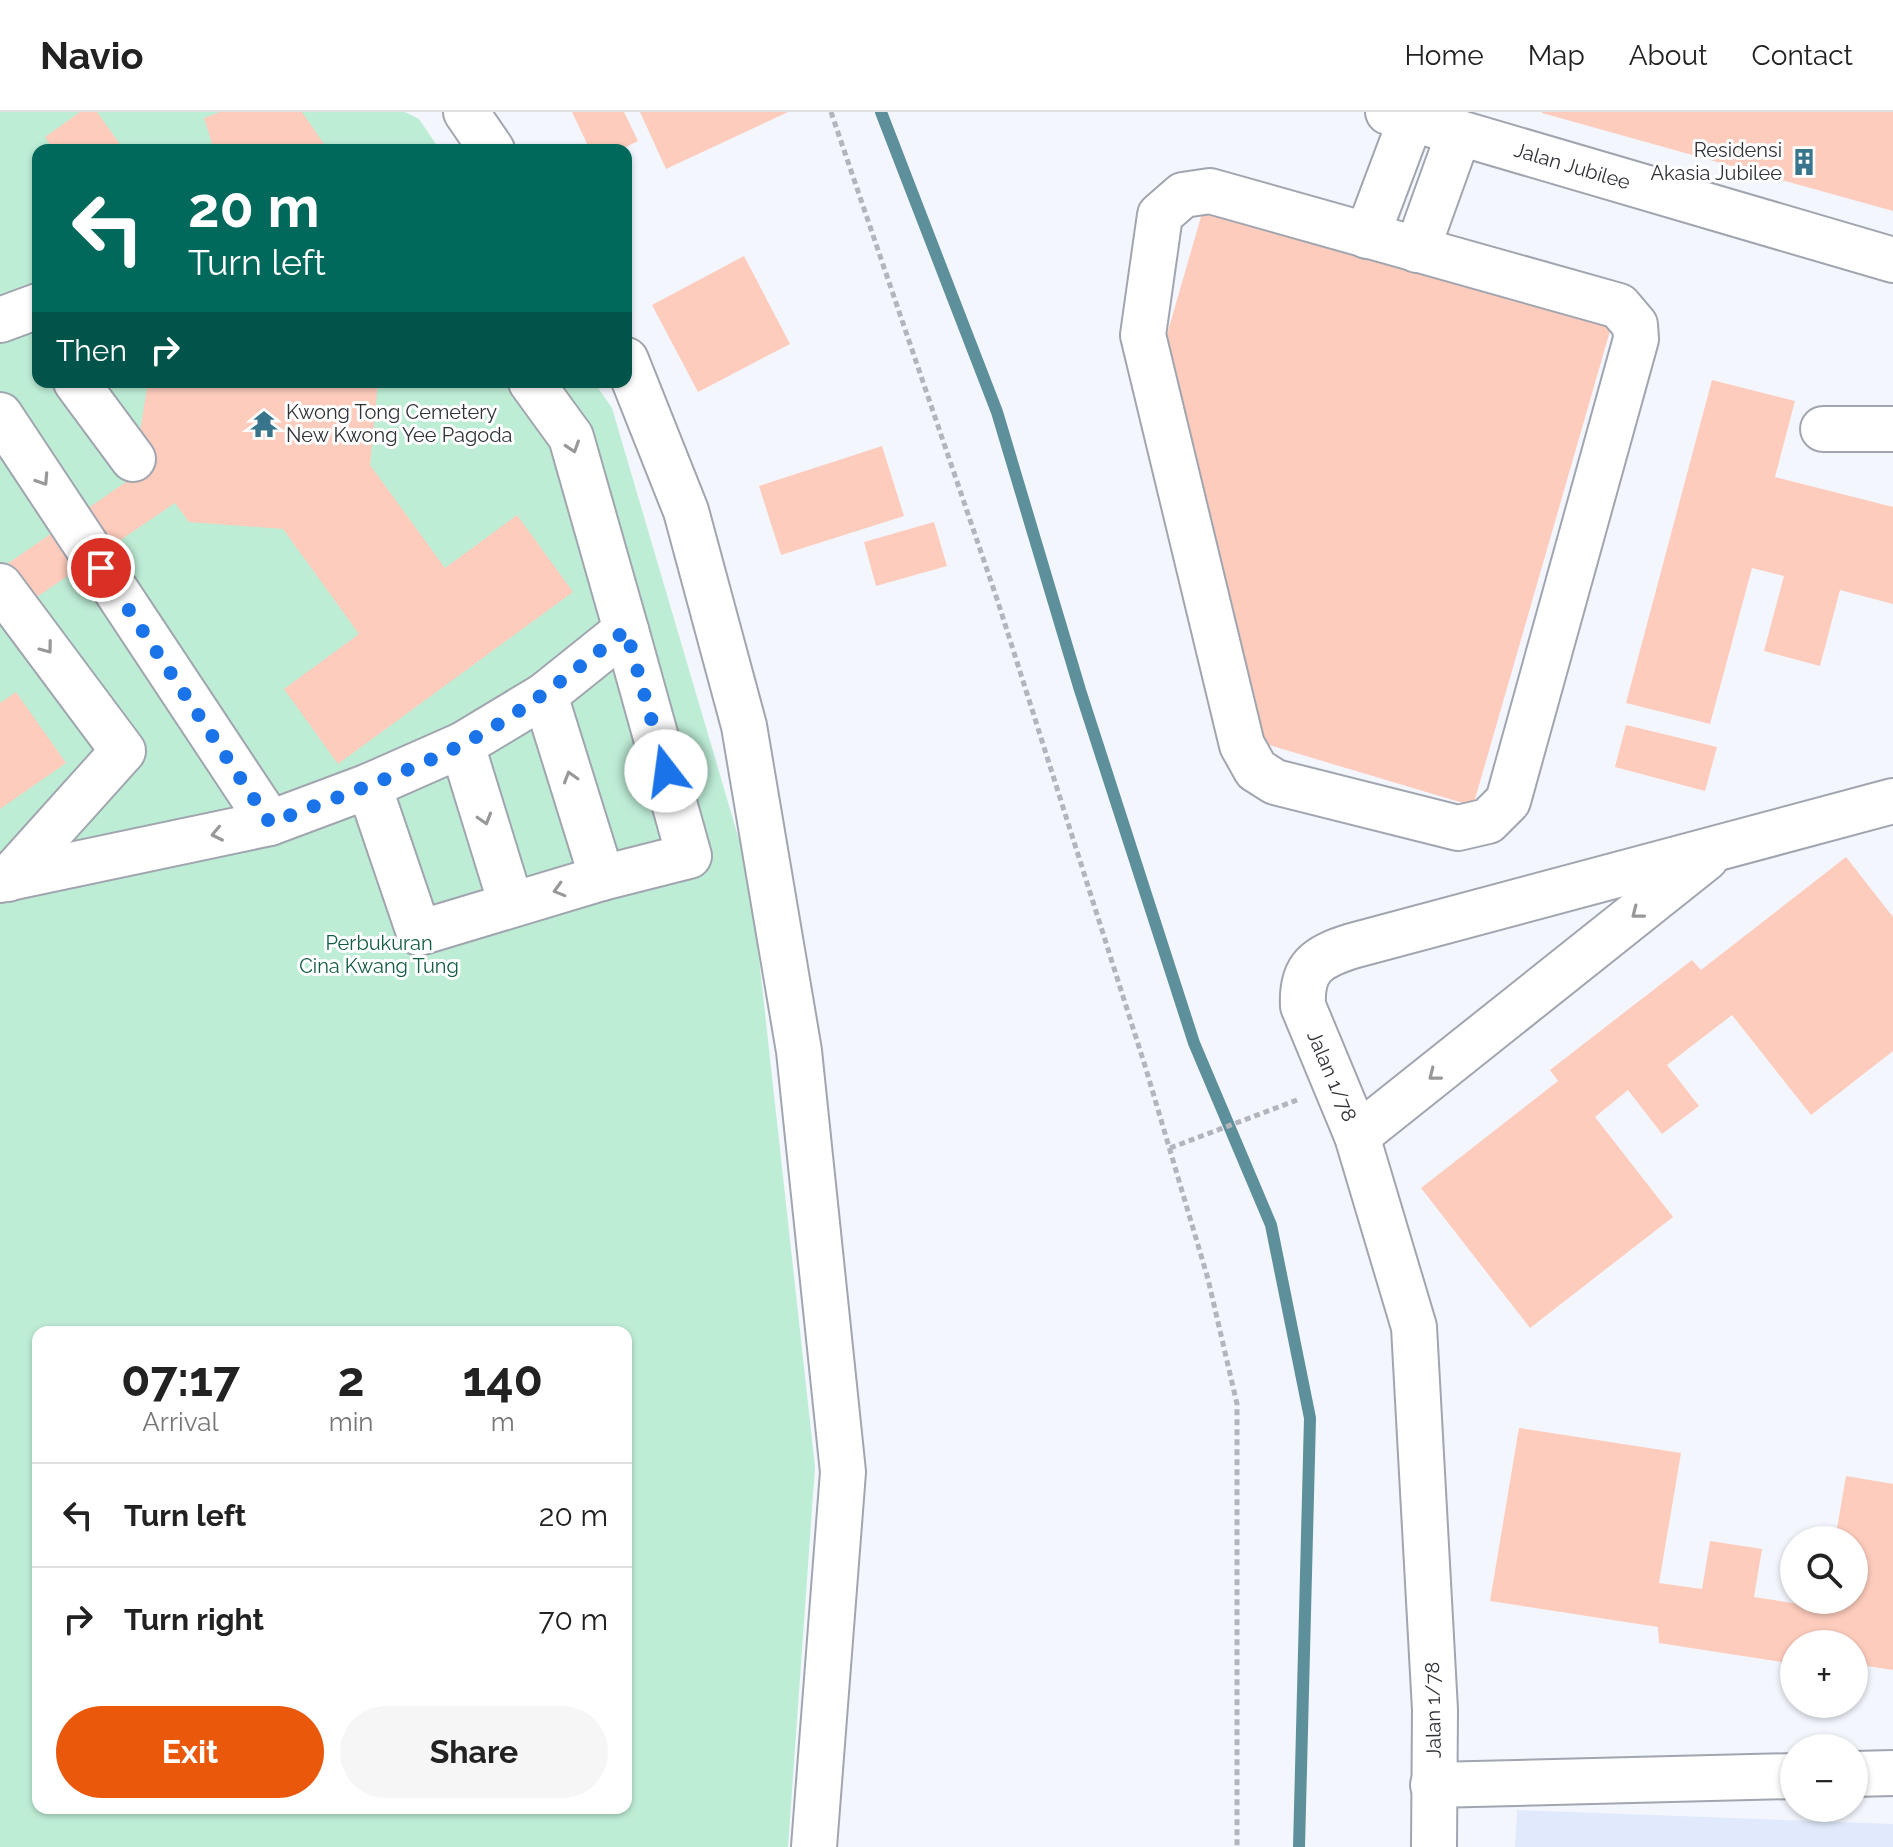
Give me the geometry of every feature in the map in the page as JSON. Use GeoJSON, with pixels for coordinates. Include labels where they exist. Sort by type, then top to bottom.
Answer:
{"type":"FeatureCollection","features":[{"type":"Feature","properties":{"kind":"street"},"geometry":{"type":"LineString","coordinates":[[466,112],[488,144]]}},
{"type":"Feature","properties":{"kind":"street"},"geometry":{"type":"LineString","coordinates":[[1367,236],[1399,115]]}},
{"type":"Feature","properties":{"kind":"street","name":"Jalan Jubilee"},"geometry":{"type":"LineString","coordinates":[[1399,115],[1893,260]]}},
{"type":"Feature","properties":{"kind":"street"},"geometry":{"type":"LineString","coordinates":[[1417,250],[1459,133]]}},
{"type":"Feature","properties":{"kind":"street"},"geometry":{"type":"LineString","coordinates":[[1210,191],[1367,236],[1619,306],[1635,325],[1636,339],[1508,801],[1488,821],[1458,828],[1275,782],[1256,770],[1242,745],[1143,335],[1160,215],[1183,195],[1210,191]]}},
{"type":"Feature","properties":{"kind":"street"},"geometry":{"type":"LineString","coordinates":[[632,375],[686,511],[744,726],[799,1051],[843,1472],[814,1847]]}},
{"type":"Feature","properties":{"kind":"street"},"geometry":{"type":"LineString","coordinates":[[80,388],[133,459]]}},
{"type":"Feature","properties":{"kind":"street"},"geometry":{"type":"LineString","coordinates":[[369,786],[419,933],[602,878],[689,856],[571,437],[535,388]]}},
{"type":"Feature","properties":{"kind":"street"},"geometry":{"type":"LineString","coordinates":[[0,415],[270,823]]}},
{"type":"Feature","properties":{"kind":"street"},"geometry":{"type":"LineString","coordinates":[[1823,429],[1893,429]]}},
{"type":"Feature","properties":{"kind":"street"},"geometry":{"type":"LineString","coordinates":[[0,586],[123,751],[4,880]]}},
{"type":"Feature","properties":{"kind":"street"},"geometry":{"type":"LineString","coordinates":[[4,880],[270,823],[369,786],[462,745],[545,695],[626,630]]}},
{"type":"Feature","properties":{"kind":"street"},"geometry":{"type":"LineString","coordinates":[[545,695],[602,878]]}},
{"type":"Feature","properties":{"kind":"street"},"geometry":{"type":"LineString","coordinates":[[462,745],[511,904]]}},
{"type":"Feature","properties":{"kind":"street","name":"Jalan 1/78"},"geometry":{"type":"LineString","coordinates":[[1434,1847],[1435,1710],[1414,1327],[1357,1136],[1303,1006],[1302,984],[1313,965],[1330,953],[1352,946],[1720,847],[1888,810]]}},
{"type":"Feature","properties":{"kind":"street"},"geometry":{"type":"LineString","coordinates":[[1357,1136],[1720,847]]}},
{"type":"Feature","properties":{"kind":"street"},"geometry":{"type":"LineString","coordinates":[[1868,1774],[1893,1773]]}},
{"type":"Feature","properties":{"kind":"street","name":"Jalan 1/78"},"geometry":{"type":"LineString","coordinates":[[1433,1785],[1780,1776]]}},
{"type":"Feature","properties":{"kind":"path"},"geometry":{"type":"LineString","coordinates":[[831,112],[997,599],[1170,1148],[1208,1279],[1237,1404],[1237,1847]]}},
{"type":"Feature","properties":{"kind":"path"},"geometry":{"type":"LineString","coordinates":[[1170,1148],[1263,1112]]}},
{"type":"Feature","properties":{"kind":"shaded area"},"geometry":{"type":"Polygon","coordinates":[[[1517,1810],[1893,1824],[1893,1847],[1515,1847],[1517,1810]]]}},
{"type":"Feature","properties":{"kind":"green space","name":"Perbukuran Cina Kwang Tung"},"geometry":{"type":"Polygon","coordinates":[[[0,112],[405,112],[419,119],[436,144],[32,144],[32,388],[598,388],[612,408],[750,877],[815,1467],[788,1847],[0,1847],[0,112]]]}},
{"type":"Feature","properties":{"kind":"building"},"geometry":{"type":"Polygon","coordinates":[[[80,112],[97,112],[120,144],[50,144],[45,137],[80,112]]]}},
{"type":"Feature","properties":{"kind":"building"},"geometry":{"type":"Polygon","coordinates":[[[220,112],[302,112],[324,144],[210,144],[212,143],[204,118],[220,112]]]}},
{"type":"Feature","properties":{"kind":"building"},"geometry":{"type":"Polygon","coordinates":[[[572,112],[624,112],[638,141],[632,144],[587,144],[572,112]]]}},
{"type":"Feature","properties":{"kind":"building"},"geometry":{"type":"Polygon","coordinates":[[[640,112],[788,112],[666,169],[640,112]]]}},
{"type":"Feature","properties":{"kind":"building","name":"Residensi Akasia Jubilee"},"geometry":{"type":"Polygon","coordinates":[[[1542,112],[1893,112],[1893,211],[1542,113],[1542,112]]]}},
{"type":"Feature","properties":{"kind":"building"},"geometry":{"type":"Polygon","coordinates":[[[1205,203],[1612,324],[1473,806],[1259,742],[1157,369],[1205,203]]]}},
{"type":"Feature","properties":{"kind":"building"},"geometry":{"type":"Polygon","coordinates":[[[744,256],[790,344],[698,392],[652,305],[744,256]]]}},
{"type":"Feature","properties":{"kind":"building"},"geometry":{"type":"Polygon","coordinates":[[[1712,380],[1795,401],[1775,477],[1893,507],[1893,604],[1840,590],[1820,666],[1764,651],[1784,576],[1752,568],[1710,724],[1626,703],[1712,380]]]}},
{"type":"Feature","properties":{"kind":"building"},"geometry":{"type":"Polygon","coordinates":[[[147,388],[377,388],[370,465],[445,568],[517,515],[573,592],[338,764],[284,689],[359,634],[283,529],[189,522],[175,503],[0,622],[0,569],[149,466],[137,450],[147,388]]]}},
{"type":"Feature","properties":{"kind":"building"},"geometry":{"type":"Polygon","coordinates":[[[882,446],[904,516],[781,555],[759,486],[882,446]]]}},
{"type":"Feature","properties":{"kind":"building"},"geometry":{"type":"Polygon","coordinates":[[[934,522],[947,566],[876,586],[864,542],[934,522]]]}},
{"type":"Feature","properties":{"kind":"building"},"geometry":{"type":"Polygon","coordinates":[[[16,692],[66,763],[0,809],[0,703],[16,692]]]}},
{"type":"Feature","properties":{"kind":"building"},"geometry":{"type":"Polygon","coordinates":[[[1626,725],[1717,747],[1705,791],[1615,767],[1626,725]]]}},
{"type":"Feature","properties":{"kind":"building"},"geometry":{"type":"Polygon","coordinates":[[[1846,857],[1893,917],[1893,1051],[1811,1115],[1732,1015],[1667,1065],[1699,1106],[1662,1134],[1628,1090],[1595,1117],[1673,1217],[1530,1328],[1421,1188],[1558,1081],[1550,1070],[1692,960],[1701,970],[1846,857]]]}},
{"type":"Feature","properties":{"kind":"building"},"geometry":{"type":"Polygon","coordinates":[[[1519,1428],[1681,1453],[1659,1583],[1702,1589],[1710,1541],[1762,1549],[1754,1597],[1780,1601],[1780,1614],[1868,1614],[1868,1526],[1837,1526],[1846,1476],[1893,1484],[1893,1670],[1868,1666],[1868,1630],[1780,1630],[1780,1662],[1659,1643],[1658,1627],[1490,1601],[1519,1428]]]}},
{"type":"Feature","properties":{"kind":"waterway"},"geometry":{"type":"LineString","coordinates":[[881,112],[997,412],[1080,690],[1194,1043],[1271,1225],[1310,1418],[1299,1847]]}},
{"type":"Feature","properties":{"kind":"place","name":"Residensi Akasia Jubilee"},"geometry":{"type":"Point","coordinates":[1804,162]}},
{"type":"Feature","properties":{"kind":"place","name":"Kwong Tong Cemetery New Kwong Yee Pagoda"},"geometry":{"type":"Point","coordinates":[264,424]}},
{"type":"Feature","properties":{"kind":"route"},"geometry":{"type":"LineString","coordinates":[[101,568],[270,823],[369,786],[462,745],[545,695],[626,630],[666,771]]}}]}
